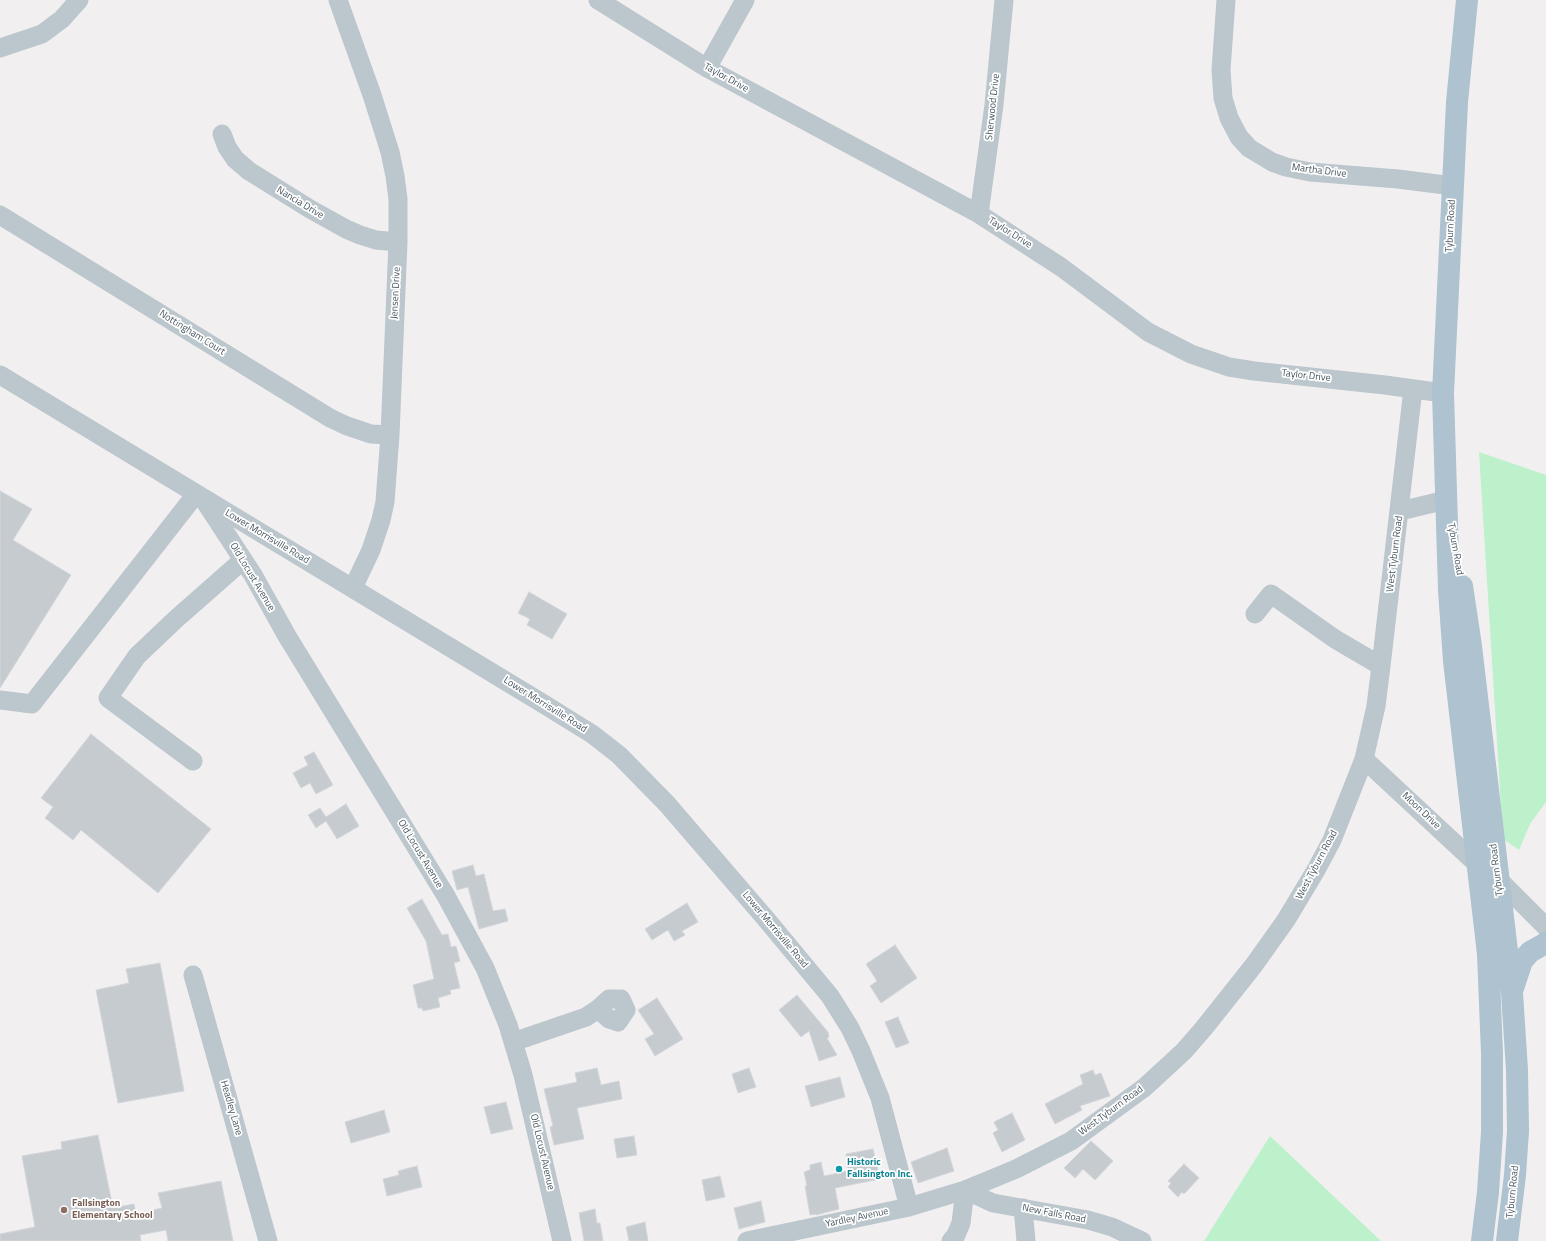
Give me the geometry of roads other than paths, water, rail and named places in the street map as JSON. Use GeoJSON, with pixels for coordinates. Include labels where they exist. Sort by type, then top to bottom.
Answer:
{"type":"FeatureCollection","features":[{"type":"Feature","properties":{"kind":"main road","name":"Tyburn Road"},"geometry":{"type":"LineString","coordinates":[[1467,0],[1457,102],[1443,393],[1449,590],[1454,661],[1488,954],[1492,1053],[1492,1132],[1488,1192],[1482,1241]]}},
{"type":"Feature","properties":{"kind":"main road","name":"Tyburn Road"},"geometry":{"type":"LineString","coordinates":[[1446,500],[1471,646],[1512,993],[1518,1070],[1518,1131],[1516,1175],[1507,1241]]}},
{"type":"Feature","properties":{"kind":"main road"},"geometry":{"type":"LineString","coordinates":[[1512,993],[1522,961],[1530,952],[1546,943]]}},
{"type":"Feature","properties":{"kind":"street"},"geometry":{"type":"LineString","coordinates":[[0,48],[42,34],[62,19],[79,0]]}},
{"type":"Feature","properties":{"kind":"street","name":"Jensen Drive"},"geometry":{"type":"LineString","coordinates":[[338,0],[372,95],[390,152],[398,199],[398,242],[390,435],[385,502],[371,550],[353,588]]}},
{"type":"Feature","properties":{"kind":"street","name":"Taylor Drive"},"geometry":{"type":"LineString","coordinates":[[598,0],[708,68],[979,214],[1061,267],[1148,332],[1191,354],[1228,366],[1254,371],[1385,385],[1443,393]]}},
{"type":"Feature","properties":{"kind":"street"},"geometry":{"type":"LineString","coordinates":[[708,68],[745,0]]}},
{"type":"Feature","properties":{"kind":"street","name":"Sherwood Drive"},"geometry":{"type":"LineString","coordinates":[[979,214],[994,104],[1004,0]]}},
{"type":"Feature","properties":{"kind":"street","name":"Martha Drive"},"geometry":{"type":"LineString","coordinates":[[1226,0],[1221,70],[1223,98],[1229,118],[1239,137],[1249,148],[1272,162],[1286,167],[1310,172],[1398,179],[1453,186]]}},
{"type":"Feature","properties":{"kind":"street","name":"Nancia Drive"},"geometry":{"type":"LineString","coordinates":[[222,134],[227,147],[235,159],[249,171],[310,209],[360,235],[376,240],[398,242]]}},
{"type":"Feature","properties":{"kind":"street","name":"Nottingham Court"},"geometry":{"type":"LineString","coordinates":[[0,215],[330,418],[347,426],[371,434],[390,435]]}},
{"type":"Feature","properties":{"kind":"street","name":"Lower Morrisville Road"},"geometry":{"type":"LineString","coordinates":[[0,376],[353,588],[592,734],[619,755],[663,799],[830,996],[850,1028],[880,1098],[909,1207]]}},
{"type":"Feature","properties":{"kind":"street","name":"West Tyburn Road"},"geometry":{"type":"LineString","coordinates":[[966,1190],[1016,1169],[1070,1141],[1145,1087],[1184,1051],[1204,1028],[1254,965],[1286,920],[1309,882],[1332,840],[1364,759],[1376,706],[1400,511],[1413,389]]}},
{"type":"Feature","properties":{"kind":"street"},"geometry":{"type":"LineString","coordinates":[[0,700],[32,704],[200,497]]}},
{"type":"Feature","properties":{"kind":"street","name":"Old Locust Avenue"},"geometry":{"type":"LineString","coordinates":[[200,497],[243,560],[295,649],[446,896],[485,968],[524,1075],[562,1241]]}},
{"type":"Feature","properties":{"kind":"street"},"geometry":{"type":"LineString","coordinates":[[1400,511],[1446,500]]}},
{"type":"Feature","properties":{"kind":"street"},"geometry":{"type":"LineString","coordinates":[[193,761],[108,698],[138,656],[176,618],[243,560]]}},
{"type":"Feature","properties":{"kind":"street"},"geometry":{"type":"LineString","coordinates":[[1255,614],[1271,594],[1336,638],[1381,666]]}},
{"type":"Feature","properties":{"kind":"street","name":"Moon Drive"},"geometry":{"type":"LineString","coordinates":[[1364,759],[1478,865]]}},
{"type":"Feature","properties":{"kind":"street"},"geometry":{"type":"LineString","coordinates":[[1498,879],[1546,927]]}},
{"type":"Feature","properties":{"kind":"street","name":"Headley Lane"},"geometry":{"type":"LineString","coordinates":[[193,975],[268,1241]]}},
{"type":"Feature","properties":{"kind":"street"},"geometry":{"type":"LineString","coordinates":[[513,1042],[586,1017],[598,1009]]}},
{"type":"Feature","properties":{"kind":"street"},"geometry":{"type":"LineString","coordinates":[[951,1241],[956,1235],[961,1223],[966,1190]]}},
{"type":"Feature","properties":{"kind":"street","name":"Yardley Avenue"},"geometry":{"type":"LineString","coordinates":[[747,1241],[909,1207],[966,1190]]}},
{"type":"Feature","properties":{"kind":"street","name":"New Falls Road"},"geometry":{"type":"LineString","coordinates":[[966,1190],[993,1203],[1088,1220],[1112,1227],[1142,1241]]}},
{"type":"Feature","properties":{"kind":"street"},"geometry":{"type":"LineString","coordinates":[[1023,1208],[1026,1241]]}},
{"type":"Feature","properties":{"kind":"place","name":"Historic Fallsington Inc."},"geometry":{"type":"Point","coordinates":[839,1169]}},
{"type":"Feature","properties":{"kind":"place","name":"Fallsington Elementary School"},"geometry":{"type":"Point","coordinates":[64,1210]}}]}
